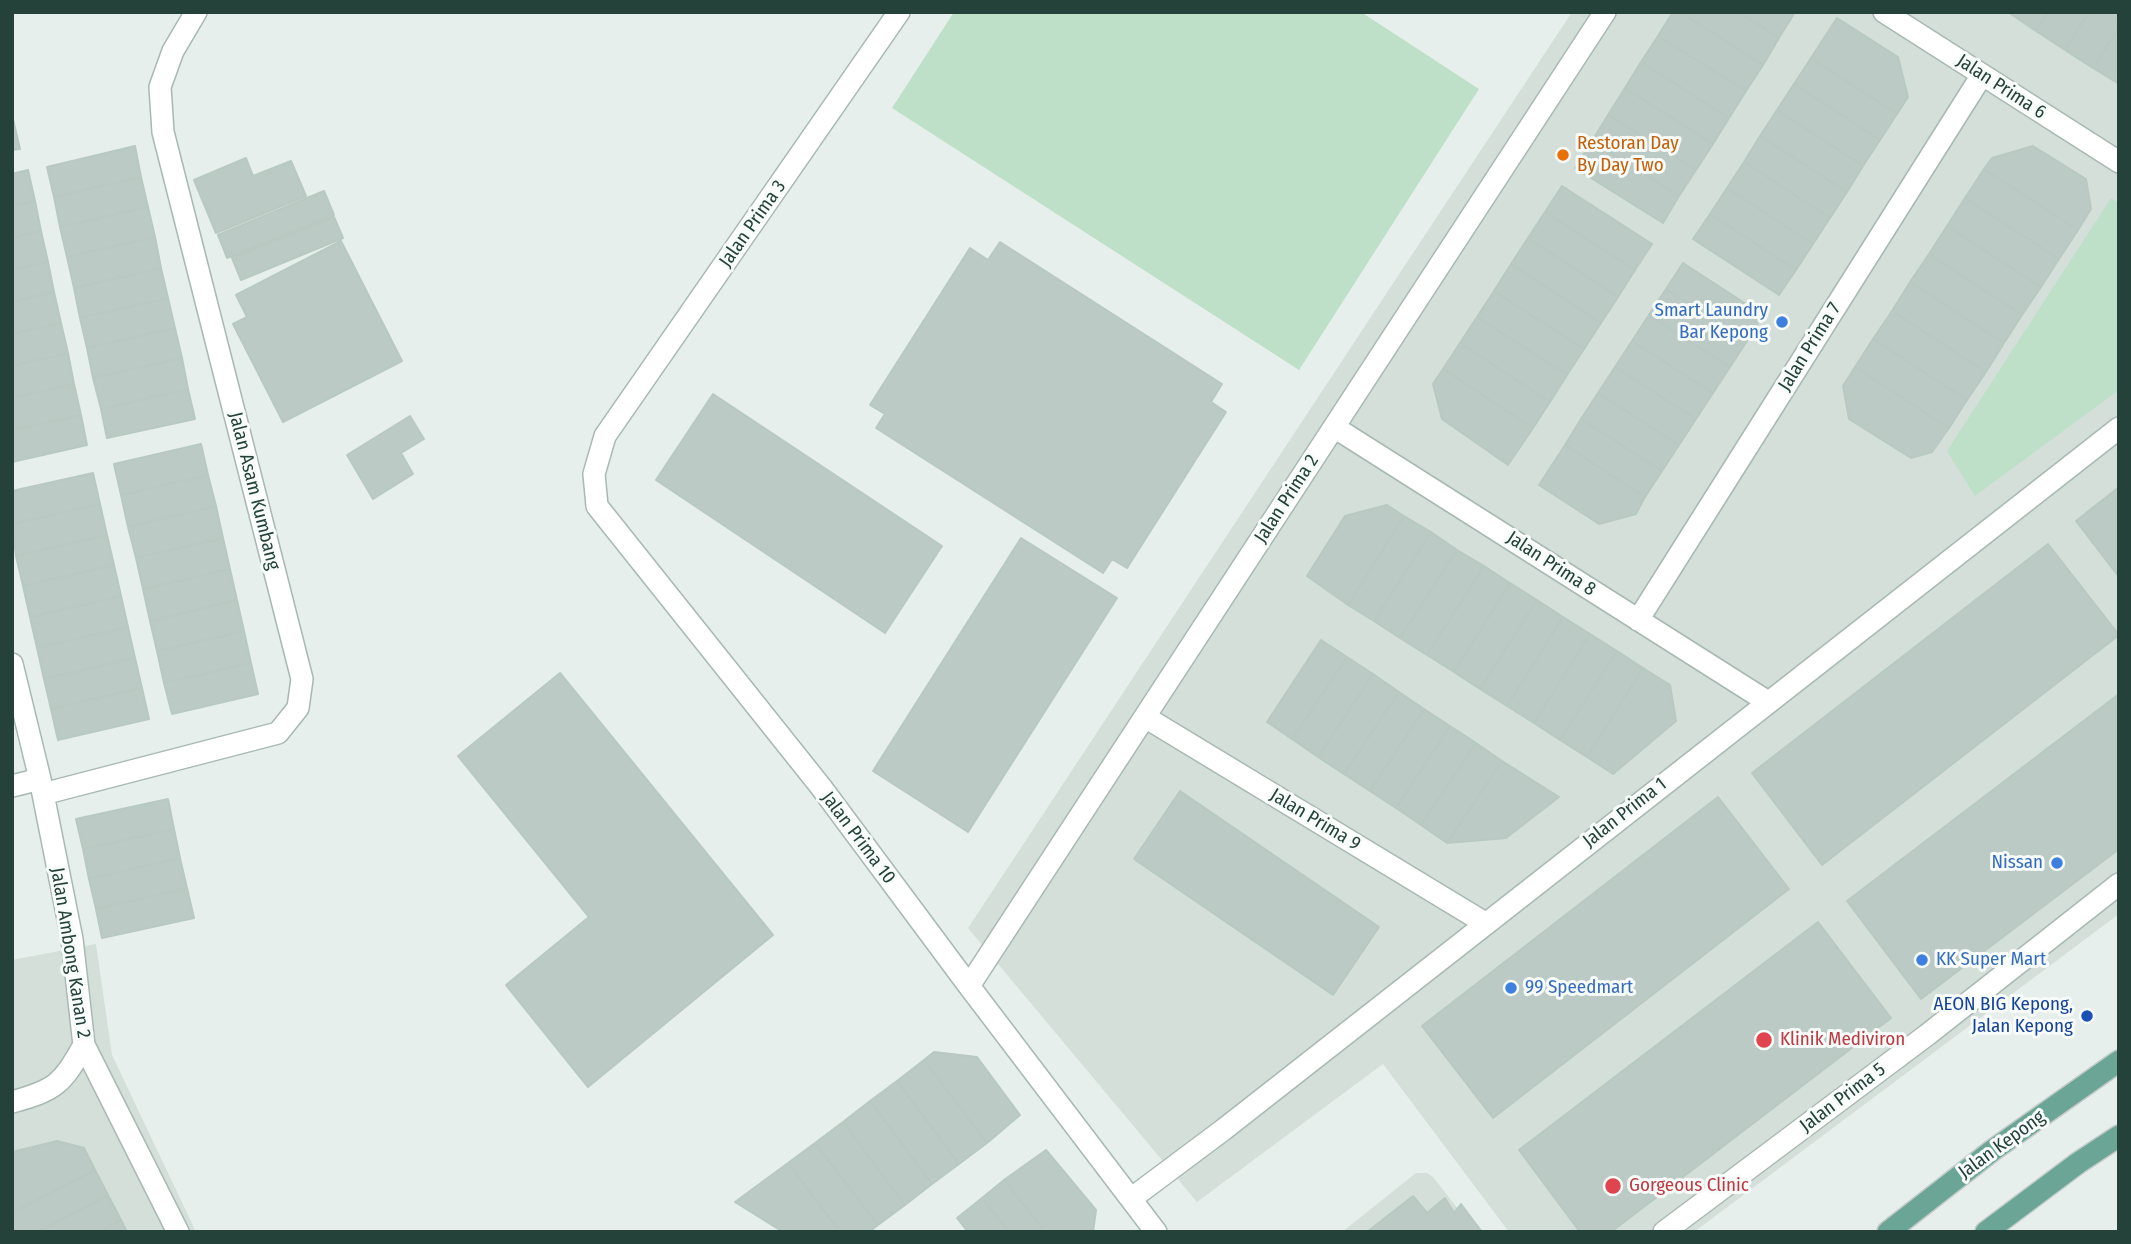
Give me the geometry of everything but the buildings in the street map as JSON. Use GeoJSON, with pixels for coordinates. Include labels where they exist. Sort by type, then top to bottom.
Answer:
{"type":"FeatureCollection","features":[{"type":"Feature","properties":{"kind":"main road","name":"Jalan Kepong"},"geometry":{"type":"LineString","coordinates":[[1888,1232],[1993,1150],[2119,1061]]}},
{"type":"Feature","properties":{"kind":"main road"},"geometry":{"type":"LineString","coordinates":[[1986,1232],[2078,1163],[2119,1136]]}},
{"type":"Feature","properties":{"kind":"street","name":"Jalan Asam Kumbang"},"geometry":{"type":"LineString","coordinates":[[12,786],[42,787],[278,733],[298,708],[302,679],[163,132],[160,87],[173,51],[196,12]]}},
{"type":"Feature","properties":{"kind":"street","name":"Jalan Prima 3"},"geometry":{"type":"LineString","coordinates":[[605,436],[899,12]]}},
{"type":"Feature","properties":{"kind":"street","name":"Jalan Prima 2"},"geometry":{"type":"LineString","coordinates":[[969,986],[1605,12]]}},
{"type":"Feature","properties":{"kind":"street","name":"Jalan Prima 6"},"geometry":{"type":"LineString","coordinates":[[1884,12],[2119,162]]}},
{"type":"Feature","properties":{"kind":"street","name":"Jalan Prima 7"},"geometry":{"type":"LineString","coordinates":[[1638,620],[1982,75]]}},
{"type":"Feature","properties":{"kind":"street","name":"Jalan Prima 8"},"geometry":{"type":"LineString","coordinates":[[1334,427],[1768,702]]}},
{"type":"Feature","properties":{"kind":"street","name":"Jalan Prima 1"},"geometry":{"type":"LineString","coordinates":[[1132,1198],[1223,1130],[2119,428]]}},
{"type":"Feature","properties":{"kind":"street","name":"Jalan Prima 10"},"geometry":{"type":"LineString","coordinates":[[605,436],[594,474],[597,506],[821,787],[1156,1232]]}},
{"type":"Feature","properties":{"kind":"street","name":"Jalan Ambong Kanan 2"},"geometry":{"type":"LineString","coordinates":[[12,664],[42,787],[72,939],[84,1045],[178,1232]]}},
{"type":"Feature","properties":{"kind":"street","name":"Jalan Prima 9"},"geometry":{"type":"LineString","coordinates":[[1145,717],[1485,923]]}},
{"type":"Feature","properties":{"kind":"street","name":"Jalan Prima 5"},"geometry":{"type":"LineString","coordinates":[[1664,1232],[1927,1035],[2119,884]]}},
{"type":"Feature","properties":{"kind":"street"},"geometry":{"type":"LineString","coordinates":[[12,1102],[40,1094],[66,1077],[84,1045]]}},
{"type":"Feature","properties":{"kind":"shaded area"},"geometry":{"type":"Polygon","coordinates":[[[1572,12],[2119,12],[2119,914],[1694,1232],[1509,1232],[1383,1064],[1197,1202],[968,928],[1572,12]]]}},
{"type":"Feature","properties":{"kind":"shaded area"},"geometry":{"type":"Polygon","coordinates":[[[96,944],[112,1055],[196,1232],[12,1232],[12,960],[96,944]]]}},
{"type":"Feature","properties":{"kind":"shaded area"},"geometry":{"type":"Polygon","coordinates":[[[1416,1173],[1427,1173],[1433,1177],[1476,1232],[1342,1232],[1416,1173]]]}},
{"type":"Feature","properties":{"kind":"green space"},"geometry":{"type":"Polygon","coordinates":[[[954,12],[1361,12],[1479,89],[1299,370],[892,108],[954,12]]]}},
{"type":"Feature","properties":{"kind":"green space"},"geometry":{"type":"Polygon","coordinates":[[[2111,198],[2119,203],[2119,390],[1975,496],[1947,451],[2111,198]]]}},
{"type":"Feature","properties":{"kind":"place","name":"Restoran Day By Day Two"},"geometry":{"type":"Point","coordinates":[1563,155]}},
{"type":"Feature","properties":{"kind":"place","name":"Smart Laundry Bar Kepong"},"geometry":{"type":"Point","coordinates":[1782,322]}},
{"type":"Feature","properties":{"kind":"place","name":"Nissan"},"geometry":{"type":"Point","coordinates":[2057,863]}},
{"type":"Feature","properties":{"kind":"place","name":"KK Super Mart"},"geometry":{"type":"Point","coordinates":[1922,960]}},
{"type":"Feature","properties":{"kind":"place","name":"99 Speedmart"},"geometry":{"type":"Point","coordinates":[1511,988]}},
{"type":"Feature","properties":{"kind":"place","name":"AEON BIG Kepong, Jalan Kepong"},"geometry":{"type":"Point","coordinates":[2087,1016]}},
{"type":"Feature","properties":{"kind":"place","name":"Klinik Mediviron"},"geometry":{"type":"Point","coordinates":[1764,1040]}},
{"type":"Feature","properties":{"kind":"place","name":"Gorgeous Clinic"},"geometry":{"type":"Point","coordinates":[1613,1186]}}]}
